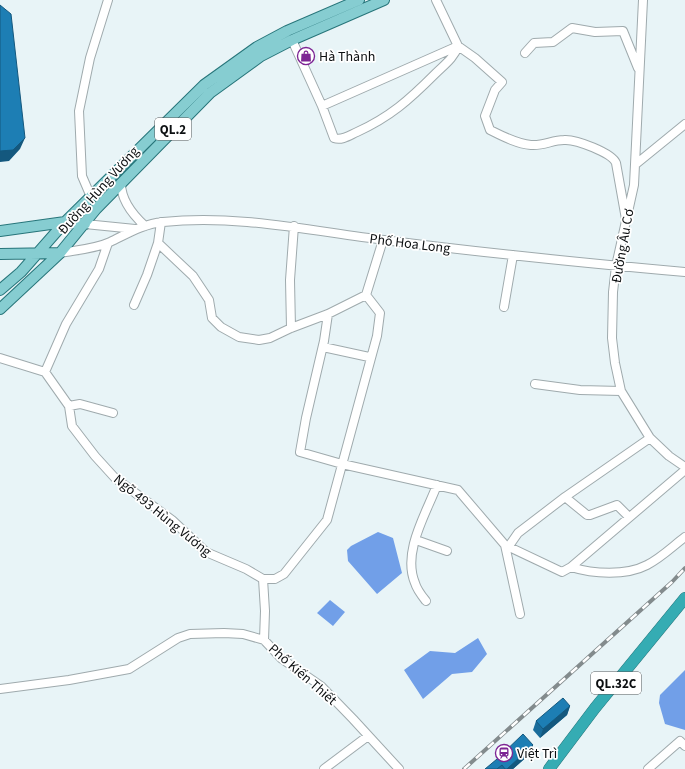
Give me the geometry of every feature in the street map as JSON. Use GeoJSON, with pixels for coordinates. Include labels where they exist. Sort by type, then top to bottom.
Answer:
{"type":"FeatureCollection","features":[{"type":"Feature","properties":{"kind":"highway","name":"QL.32C"},"geometry":{"type":"LineString","coordinates":[[549,769],[595,708],[685,598]]}},
{"type":"Feature","properties":{"kind":"main road","name":"Đường Hùng Vương"},"geometry":{"type":"LineString","coordinates":[[0,290],[38,254],[65,222],[184,104],[226,68],[257,47],[287,31],[359,0]]}},
{"type":"Feature","properties":{"kind":"main road","name":"Đường Hùng Vương"},"geometry":{"type":"LineString","coordinates":[[0,309],[60,253],[121,183],[210,93],[261,56],[292,40],[384,0]]}},
{"type":"Feature","properties":{"kind":"main road"},"geometry":{"type":"LineString","coordinates":[[0,231],[65,222],[85,224]]}},
{"type":"Feature","properties":{"kind":"main road"},"geometry":{"type":"LineString","coordinates":[[0,254],[60,253]]}},
{"type":"Feature","properties":{"kind":"street"},"geometry":{"type":"LineString","coordinates":[[91,196],[82,176],[79,111],[90,58],[108,0]]}},
{"type":"Feature","properties":{"kind":"street"},"geometry":{"type":"LineString","coordinates":[[436,0],[458,46],[475,58],[502,82],[495,90],[485,116],[490,130],[529,145],[549,144],[562,140],[570,140],[612,156],[616,163],[626,219]]}},
{"type":"Feature","properties":{"kind":"street","name":"Đường Âu Cơ"},"geometry":{"type":"LineString","coordinates":[[644,0],[639,73],[636,164],[634,185],[616,266],[613,292],[612,338],[621,391],[650,438],[685,469]]}},
{"type":"Feature","properties":{"kind":"street"},"geometry":{"type":"LineString","coordinates":[[525,53],[534,43],[553,42],[572,28],[595,32],[623,31],[639,73]]}},
{"type":"Feature","properties":{"kind":"street"},"geometry":{"type":"LineString","coordinates":[[292,40],[322,106],[334,138],[342,139],[374,124],[398,109],[453,57],[458,46]]}},
{"type":"Feature","properties":{"kind":"street"},"geometry":{"type":"LineString","coordinates":[[322,106],[458,46]]}},
{"type":"Feature","properties":{"kind":"street"},"geometry":{"type":"LineString","coordinates":[[636,164],[685,124]]}},
{"type":"Feature","properties":{"kind":"street"},"geometry":{"type":"LineString","coordinates":[[121,183],[126,203],[134,215],[145,226]]}},
{"type":"Feature","properties":{"kind":"street","name":"Phố Hoa Long"},"geometry":{"type":"LineString","coordinates":[[60,253],[108,243],[135,229],[145,226],[161,222],[189,220],[294,226],[383,240],[513,256],[685,272]]}},
{"type":"Feature","properties":{"kind":"street"},"geometry":{"type":"LineString","coordinates":[[134,305],[147,275],[158,242],[161,222]]}},
{"type":"Feature","properties":{"kind":"street","name":"Phố Hoa Long"},"geometry":{"type":"LineString","coordinates":[[85,224],[135,229]]}},
{"type":"Feature","properties":{"kind":"street"},"geometry":{"type":"LineString","coordinates":[[291,328],[290,280],[294,226]]}},
{"type":"Feature","properties":{"kind":"street"},"geometry":{"type":"LineString","coordinates":[[158,242],[193,276],[209,300],[212,318],[230,333],[240,337],[259,340],[270,338],[291,328],[328,314],[366,295],[383,240]]}},
{"type":"Feature","properties":{"kind":"street"},"geometry":{"type":"LineString","coordinates":[[0,358],[44,372],[66,324],[99,269],[108,243]]}},
{"type":"Feature","properties":{"kind":"street"},"geometry":{"type":"LineString","coordinates":[[504,307],[513,256]]}},
{"type":"Feature","properties":{"kind":"street"},"geometry":{"type":"LineString","coordinates":[[264,640],[265,611],[263,579],[275,579],[284,574],[325,524],[376,336],[380,313],[366,295]]}},
{"type":"Feature","properties":{"kind":"street"},"geometry":{"type":"LineString","coordinates":[[328,314],[323,347],[300,450],[302,454],[437,486],[454,488],[462,493],[507,546],[562,572],[571,567],[685,469]]}},
{"type":"Feature","properties":{"kind":"street"},"geometry":{"type":"LineString","coordinates":[[323,347],[370,357]]}},
{"type":"Feature","properties":{"kind":"street","name":"Ngõ 493 Hùng Vương"},"geometry":{"type":"LineString","coordinates":[[44,372],[69,406],[72,426],[95,456],[115,478],[172,520],[206,552],[246,569],[263,579]]}},
{"type":"Feature","properties":{"kind":"street"},"geometry":{"type":"LineString","coordinates":[[535,384],[580,390],[621,391]]}},
{"type":"Feature","properties":{"kind":"street"},"geometry":{"type":"LineString","coordinates":[[69,406],[78,403],[112,413]]}},
{"type":"Feature","properties":{"kind":"street"},"geometry":{"type":"LineString","coordinates":[[520,614],[507,546],[515,535],[565,497],[650,438]]}},
{"type":"Feature","properties":{"kind":"street"},"geometry":{"type":"LineString","coordinates":[[426,602],[415,583],[412,574],[411,562],[416,540],[437,486]]}},
{"type":"Feature","properties":{"kind":"street"},"geometry":{"type":"LineString","coordinates":[[565,497],[590,516],[617,505],[629,517]]}},
{"type":"Feature","properties":{"kind":"street"},"geometry":{"type":"LineString","coordinates":[[571,567],[593,572],[615,573],[645,566],[685,537]]}},
{"type":"Feature","properties":{"kind":"street"},"geometry":{"type":"LineString","coordinates":[[416,540],[447,551]]}},
{"type":"Feature","properties":{"kind":"street","name":"Phố Kiến Thiết"},"geometry":{"type":"LineString","coordinates":[[0,689],[69,680],[129,669],[178,638],[190,634],[230,633],[264,640],[282,659],[320,686],[399,769]]}},
{"type":"Feature","properties":{"kind":"street"},"geometry":{"type":"LineString","coordinates":[[324,769],[368,736]]}},
{"type":"Feature","properties":{"kind":"street"},"geometry":{"type":"LineString","coordinates":[[648,769],[683,741]]}},
{"type":"Feature","properties":{"kind":"water"},"geometry":{"type":"Polygon","coordinates":[[[378,532],[393,538],[402,573],[377,594],[348,561],[347,550],[351,546],[378,532]]]}},
{"type":"Feature","properties":{"kind":"water"},"geometry":{"type":"Polygon","coordinates":[[[330,600],[345,612],[333,626],[317,613],[330,600]]]}},
{"type":"Feature","properties":{"kind":"water"},"geometry":{"type":"Polygon","coordinates":[[[478,638],[487,654],[472,672],[452,674],[423,699],[404,670],[430,651],[455,653],[478,638]]]}},
{"type":"Feature","properties":{"kind":"water"},"geometry":{"type":"Polygon","coordinates":[[[685,670],[685,730],[665,724],[659,703],[660,695],[685,670]]]}},
{"type":"Feature","properties":{"kind":"building"},"geometry":{"type":"Polygon","coordinates":[[[0,5],[11,14],[25,138],[13,150],[0,151],[0,5]]]}},
{"type":"Feature","properties":{"kind":"building"},"geometry":{"type":"Polygon","coordinates":[[[563,698],[570,706],[543,729],[536,721],[563,698]]]}},
{"type":"Feature","properties":{"kind":"building"},"geometry":{"type":"Polygon","coordinates":[[[523,734],[533,745],[507,769],[505,769],[502,765],[497,769],[485,769],[497,759],[523,734]]]}},
{"type":"Feature","properties":{"kind":"railway"},"geometry":{"type":"LineString","coordinates":[[464,769],[672,582],[685,568]]}},
{"type":"Feature","properties":{"kind":"place","name":"Hà Thành"},"geometry":{"type":"Point","coordinates":[306,56]}},
{"type":"Feature","properties":{"kind":"place","name":"Việt Trì"},"geometry":{"type":"Point","coordinates":[504,753]}}]}
